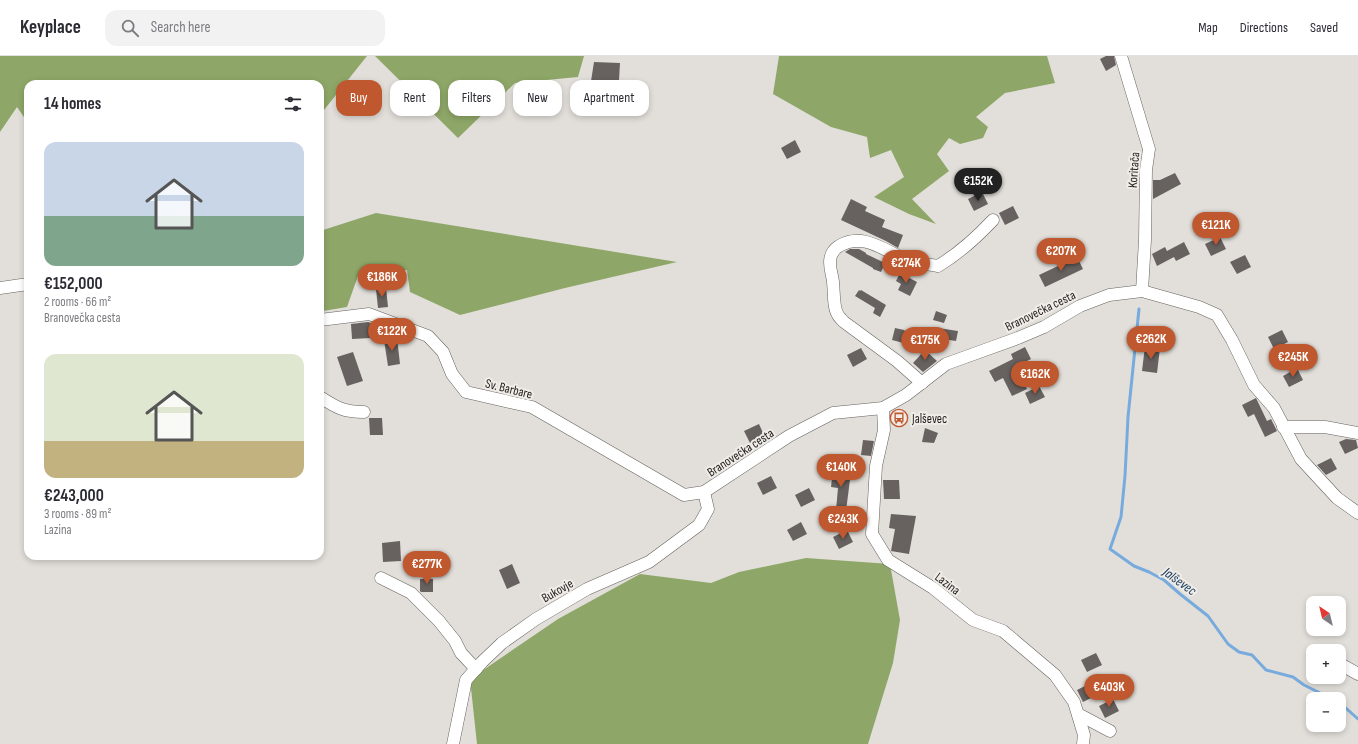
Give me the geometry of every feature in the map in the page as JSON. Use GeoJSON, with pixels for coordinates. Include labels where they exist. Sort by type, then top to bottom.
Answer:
{"type":"FeatureCollection","features":[{"type":"Feature","properties":{"kind":"street","name":"Koritača"},"geometry":{"type":"LineString","coordinates":[[1121,56],[1149,149],[1146,170],[1145,240],[1142,291]]}},
{"type":"Feature","properties":{"kind":"street"},"geometry":{"type":"LineString","coordinates":[[922,383],[869,339],[844,322],[837,314],[835,307],[834,281],[829,263],[834,249],[846,242],[858,240],[878,245],[906,259],[938,266],[947,261],[976,238],[993,220]]}},
{"type":"Feature","properties":{"kind":"street"},"geometry":{"type":"LineString","coordinates":[[0,288],[24,285]]}},
{"type":"Feature","properties":{"kind":"street","name":"Branovečka cesta"},"geometry":{"type":"LineString","coordinates":[[704,492],[789,436],[833,413],[883,408],[906,395],[946,364],[1031,333],[1080,306],[1109,295],[1142,291],[1199,307],[1217,315],[1232,340],[1254,385],[1274,408],[1301,459],[1337,498],[1358,513]]}},
{"type":"Feature","properties":{"kind":"street","name":"Sv. Barbare"},"geometry":{"type":"LineString","coordinates":[[324,320],[369,314],[428,336],[443,352],[452,374],[466,392],[532,407],[684,495],[704,492]]}},
{"type":"Feature","properties":{"kind":"street"},"geometry":{"type":"LineString","coordinates":[[324,400],[348,412],[364,412]]}},
{"type":"Feature","properties":{"kind":"street","name":"Lazina"},"geometry":{"type":"LineString","coordinates":[[883,408],[884,430],[876,466],[872,534],[888,560],[933,588],[973,620],[1003,631],[1055,675],[1074,702],[1084,735],[1083,744]]}},
{"type":"Feature","properties":{"kind":"street"},"geometry":{"type":"LineString","coordinates":[[1283,427],[1325,427],[1358,433]]}},
{"type":"Feature","properties":{"kind":"street","name":"Bukovje"},"geometry":{"type":"LineString","coordinates":[[454,744],[466,680],[476,669],[502,643],[536,619],[587,589],[649,562],[699,525],[708,509],[704,492]]}},
{"type":"Feature","properties":{"kind":"street"},"geometry":{"type":"LineString","coordinates":[[381,578],[411,593],[439,621],[455,640],[462,654],[476,669]]}},
{"type":"Feature","properties":{"kind":"street"},"geometry":{"type":"LineString","coordinates":[[1346,666],[1358,674]]}},
{"type":"Feature","properties":{"kind":"street"},"geometry":{"type":"LineString","coordinates":[[1078,714],[1110,731]]}},
{"type":"Feature","properties":{"kind":"green space"},"geometry":{"type":"Polygon","coordinates":[[[0,56],[367,56],[348,80],[336,80],[336,95],[324,110],[324,80],[24,80],[24,117],[17,107],[0,132],[0,56]]]}},
{"type":"Feature","properties":{"kind":"green space"},"geometry":{"type":"Polygon","coordinates":[[[375,56],[584,56],[578,77],[546,80],[513,80],[513,85],[505,93],[505,80],[448,80],[448,116],[481,116],[458,138],[436,116],[440,116],[440,80],[399,80],[375,56]]]}},
{"type":"Feature","properties":{"kind":"green space"},"geometry":{"type":"Polygon","coordinates":[[[779,56],[1047,56],[1055,83],[1005,93],[976,117],[988,127],[983,138],[960,144],[949,138],[937,154],[949,171],[912,199],[936,224],[909,214],[874,197],[904,177],[891,150],[870,158],[867,137],[831,127],[773,94],[779,56]]]}},
{"type":"Feature","properties":{"kind":"green space"},"geometry":{"type":"Polygon","coordinates":[[[376,213],[677,262],[565,288],[460,315],[410,292],[407,270],[359,273],[347,307],[324,311],[324,230],[376,213]]]}},
{"type":"Feature","properties":{"kind":"green space"},"geometry":{"type":"Polygon","coordinates":[[[806,558],[890,564],[900,620],[893,663],[868,744],[477,744],[470,679],[558,619],[640,574],[711,583],[739,572],[806,558]]]}},
{"type":"Feature","properties":{"kind":"building"},"geometry":{"type":"Polygon","coordinates":[[[1106,56],[1114,56],[1116,65],[1106,71],[1100,59],[1106,56]]]}},
{"type":"Feature","properties":{"kind":"building"},"geometry":{"type":"Polygon","coordinates":[[[594,62],[620,63],[619,80],[591,80],[594,62]]]}},
{"type":"Feature","properties":{"kind":"building"},"geometry":{"type":"Polygon","coordinates":[[[795,140],[801,152],[787,159],[781,148],[795,140]]]}},
{"type":"Feature","properties":{"kind":"building"},"geometry":{"type":"Polygon","coordinates":[[[1175,173],[1181,184],[1153,199],[1153,180],[1160,180],[1175,173]]]}},
{"type":"Feature","properties":{"kind":"building"},"geometry":{"type":"Polygon","coordinates":[[[982,192],[988,204],[974,211],[968,199],[982,192]]]}},
{"type":"Feature","properties":{"kind":"building"},"geometry":{"type":"Polygon","coordinates":[[[851,199],[867,207],[865,211],[885,220],[882,227],[903,235],[898,248],[841,220],[851,199]]]}},
{"type":"Feature","properties":{"kind":"building"},"geometry":{"type":"Polygon","coordinates":[[[1013,206],[1019,218],[1005,225],[999,213],[1013,206]]]}},
{"type":"Feature","properties":{"kind":"building"},"geometry":{"type":"Polygon","coordinates":[[[1220,237],[1226,249],[1211,256],[1205,244],[1220,237]]]}},
{"type":"Feature","properties":{"kind":"building"},"geometry":{"type":"Polygon","coordinates":[[[1184,242],[1190,254],[1176,261],[1174,257],[1157,266],[1152,254],[1165,247],[1167,251],[1184,242]]]}},
{"type":"Feature","properties":{"kind":"building"},"geometry":{"type":"Polygon","coordinates":[[[850,249],[859,249],[885,263],[881,272],[873,269],[845,252],[850,249]]]}},
{"type":"Feature","properties":{"kind":"building"},"geometry":{"type":"Polygon","coordinates":[[[1245,255],[1251,267],[1237,274],[1230,262],[1245,255]]]}},
{"type":"Feature","properties":{"kind":"building"},"geometry":{"type":"Polygon","coordinates":[[[1077,257],[1083,269],[1045,287],[1039,275],[1077,257]]]}},
{"type":"Feature","properties":{"kind":"building"},"geometry":{"type":"Polygon","coordinates":[[[900,273],[917,282],[910,296],[898,290],[901,284],[896,281],[900,273]]]}},
{"type":"Feature","properties":{"kind":"building"},"geometry":{"type":"Polygon","coordinates":[[[386,288],[388,307],[378,308],[376,289],[386,288]]]}},
{"type":"Feature","properties":{"kind":"building"},"geometry":{"type":"Polygon","coordinates":[[[859,290],[886,305],[880,317],[873,313],[875,308],[855,296],[859,290]]]}},
{"type":"Feature","properties":{"kind":"building"},"geometry":{"type":"Polygon","coordinates":[[[936,311],[947,315],[944,323],[933,320],[936,311]]]}},
{"type":"Feature","properties":{"kind":"building"},"geometry":{"type":"Polygon","coordinates":[[[371,323],[371,338],[352,339],[351,324],[371,323]]]}},
{"type":"Feature","properties":{"kind":"building"},"geometry":{"type":"Polygon","coordinates":[[[895,328],[904,330],[913,338],[911,345],[892,340],[895,328]]]}},
{"type":"Feature","properties":{"kind":"building"},"geometry":{"type":"Polygon","coordinates":[[[938,328],[958,331],[956,341],[936,338],[938,328]]]}},
{"type":"Feature","properties":{"kind":"building"},"geometry":{"type":"Polygon","coordinates":[[[1282,330],[1288,342],[1274,349],[1268,337],[1282,330]]]}},
{"type":"Feature","properties":{"kind":"building"},"geometry":{"type":"Polygon","coordinates":[[[397,338],[400,364],[388,366],[384,340],[397,338]]]}},
{"type":"Feature","properties":{"kind":"building"},"geometry":{"type":"Polygon","coordinates":[[[1145,346],[1160,348],[1157,373],[1142,371],[1145,346]]]}},
{"type":"Feature","properties":{"kind":"building"},"geometry":{"type":"Polygon","coordinates":[[[1025,347],[1031,359],[1015,367],[1027,389],[1012,396],[1003,378],[995,382],[989,371],[1013,359],[1011,354],[1025,347]]]}},
{"type":"Feature","properties":{"kind":"building"},"geometry":{"type":"Polygon","coordinates":[[[861,348],[867,359],[853,367],[847,355],[861,348]]]}},
{"type":"Feature","properties":{"kind":"building"},"geometry":{"type":"Polygon","coordinates":[[[925,350],[937,361],[923,372],[913,363],[925,350]]]}},
{"type":"Feature","properties":{"kind":"building"},"geometry":{"type":"Polygon","coordinates":[[[353,352],[363,381],[347,386],[337,357],[353,352]]]}},
{"type":"Feature","properties":{"kind":"building"},"geometry":{"type":"Polygon","coordinates":[[[1297,368],[1303,380],[1289,387],[1283,376],[1297,368]]]}},
{"type":"Feature","properties":{"kind":"building"},"geometry":{"type":"Polygon","coordinates":[[[1039,386],[1045,397],[1030,404],[1025,393],[1039,386]]]}},
{"type":"Feature","properties":{"kind":"building"},"geometry":{"type":"Polygon","coordinates":[[[1256,398],[1267,421],[1271,419],[1277,431],[1265,437],[1254,414],[1248,417],[1242,405],[1256,398]]]}},
{"type":"Feature","properties":{"kind":"building"},"geometry":{"type":"Polygon","coordinates":[[[369,418],[382,418],[383,435],[370,435],[369,418]]]}},
{"type":"Feature","properties":{"kind":"building"},"geometry":{"type":"Polygon","coordinates":[[[759,424],[764,435],[750,443],[744,431],[759,424]]]}},
{"type":"Feature","properties":{"kind":"building"},"geometry":{"type":"Polygon","coordinates":[[[925,428],[938,433],[934,443],[922,442],[925,428]]]}},
{"type":"Feature","properties":{"kind":"building"},"geometry":{"type":"Polygon","coordinates":[[[1346,439],[1356,440],[1358,448],[1345,454],[1339,442],[1346,439]]]}},
{"type":"Feature","properties":{"kind":"building"},"geometry":{"type":"Polygon","coordinates":[[[863,440],[874,441],[871,456],[861,455],[863,440]]]}},
{"type":"Feature","properties":{"kind":"building"},"geometry":{"type":"Polygon","coordinates":[[[1331,458],[1337,469],[1326,475],[1317,465],[1331,458]]]}},
{"type":"Feature","properties":{"kind":"building"},"geometry":{"type":"Polygon","coordinates":[[[833,470],[851,472],[846,511],[836,510],[838,488],[831,487],[833,470]]]}},
{"type":"Feature","properties":{"kind":"building"},"geometry":{"type":"Polygon","coordinates":[[[771,476],[777,488],[763,495],[757,483],[771,476]]]}},
{"type":"Feature","properties":{"kind":"building"},"geometry":{"type":"Polygon","coordinates":[[[883,480],[899,480],[900,499],[884,499],[883,480]]]}},
{"type":"Feature","properties":{"kind":"building"},"geometry":{"type":"Polygon","coordinates":[[[809,488],[815,500],[801,507],[795,495],[809,488]]]}},
{"type":"Feature","properties":{"kind":"building"},"geometry":{"type":"Polygon","coordinates":[[[891,514],[916,516],[909,554],[891,551],[895,529],[889,528],[891,514]]]}},
{"type":"Feature","properties":{"kind":"building"},"geometry":{"type":"Polygon","coordinates":[[[801,522],[807,534],[793,541],[787,530],[801,522]]]}},
{"type":"Feature","properties":{"kind":"building"},"geometry":{"type":"Polygon","coordinates":[[[847,530],[853,542],[839,549],[833,537],[847,530]]]}},
{"type":"Feature","properties":{"kind":"building"},"geometry":{"type":"Polygon","coordinates":[[[400,541],[401,561],[383,562],[382,543],[400,541]]]}},
{"type":"Feature","properties":{"kind":"building"},"geometry":{"type":"Polygon","coordinates":[[[512,564],[520,583],[507,589],[499,570],[512,564]]]}},
{"type":"Feature","properties":{"kind":"building"},"geometry":{"type":"Polygon","coordinates":[[[420,579],[433,579],[433,592],[420,591],[420,579]]]}},
{"type":"Feature","properties":{"kind":"building"},"geometry":{"type":"Polygon","coordinates":[[[1096,653],[1102,665],[1087,672],[1081,660],[1096,653]]]}},
{"type":"Feature","properties":{"kind":"building"},"geometry":{"type":"Polygon","coordinates":[[[1091,683],[1097,695],[1083,702],[1077,690],[1091,683]]]}},
{"type":"Feature","properties":{"kind":"building"},"geometry":{"type":"Polygon","coordinates":[[[1113,699],[1119,711],[1105,718],[1099,706],[1113,699]]]}},
{"type":"Feature","properties":{"kind":"waterway","name":"Jalševec"},"geometry":{"type":"LineString","coordinates":[[1139,309],[1128,417],[1121,517],[1110,549],[1134,566],[1164,580],[1208,616],[1228,644],[1239,652],[1252,655],[1266,670],[1293,677],[1304,685],[1318,692]]}},
{"type":"Feature","properties":{"kind":"waterway","name":"Jalševec"},"geometry":{"type":"LineString","coordinates":[[1346,708],[1358,719]]}},
{"type":"Feature","properties":{"kind":"place","name":"Jalševec"},"geometry":{"type":"Point","coordinates":[899,418]}}]}
